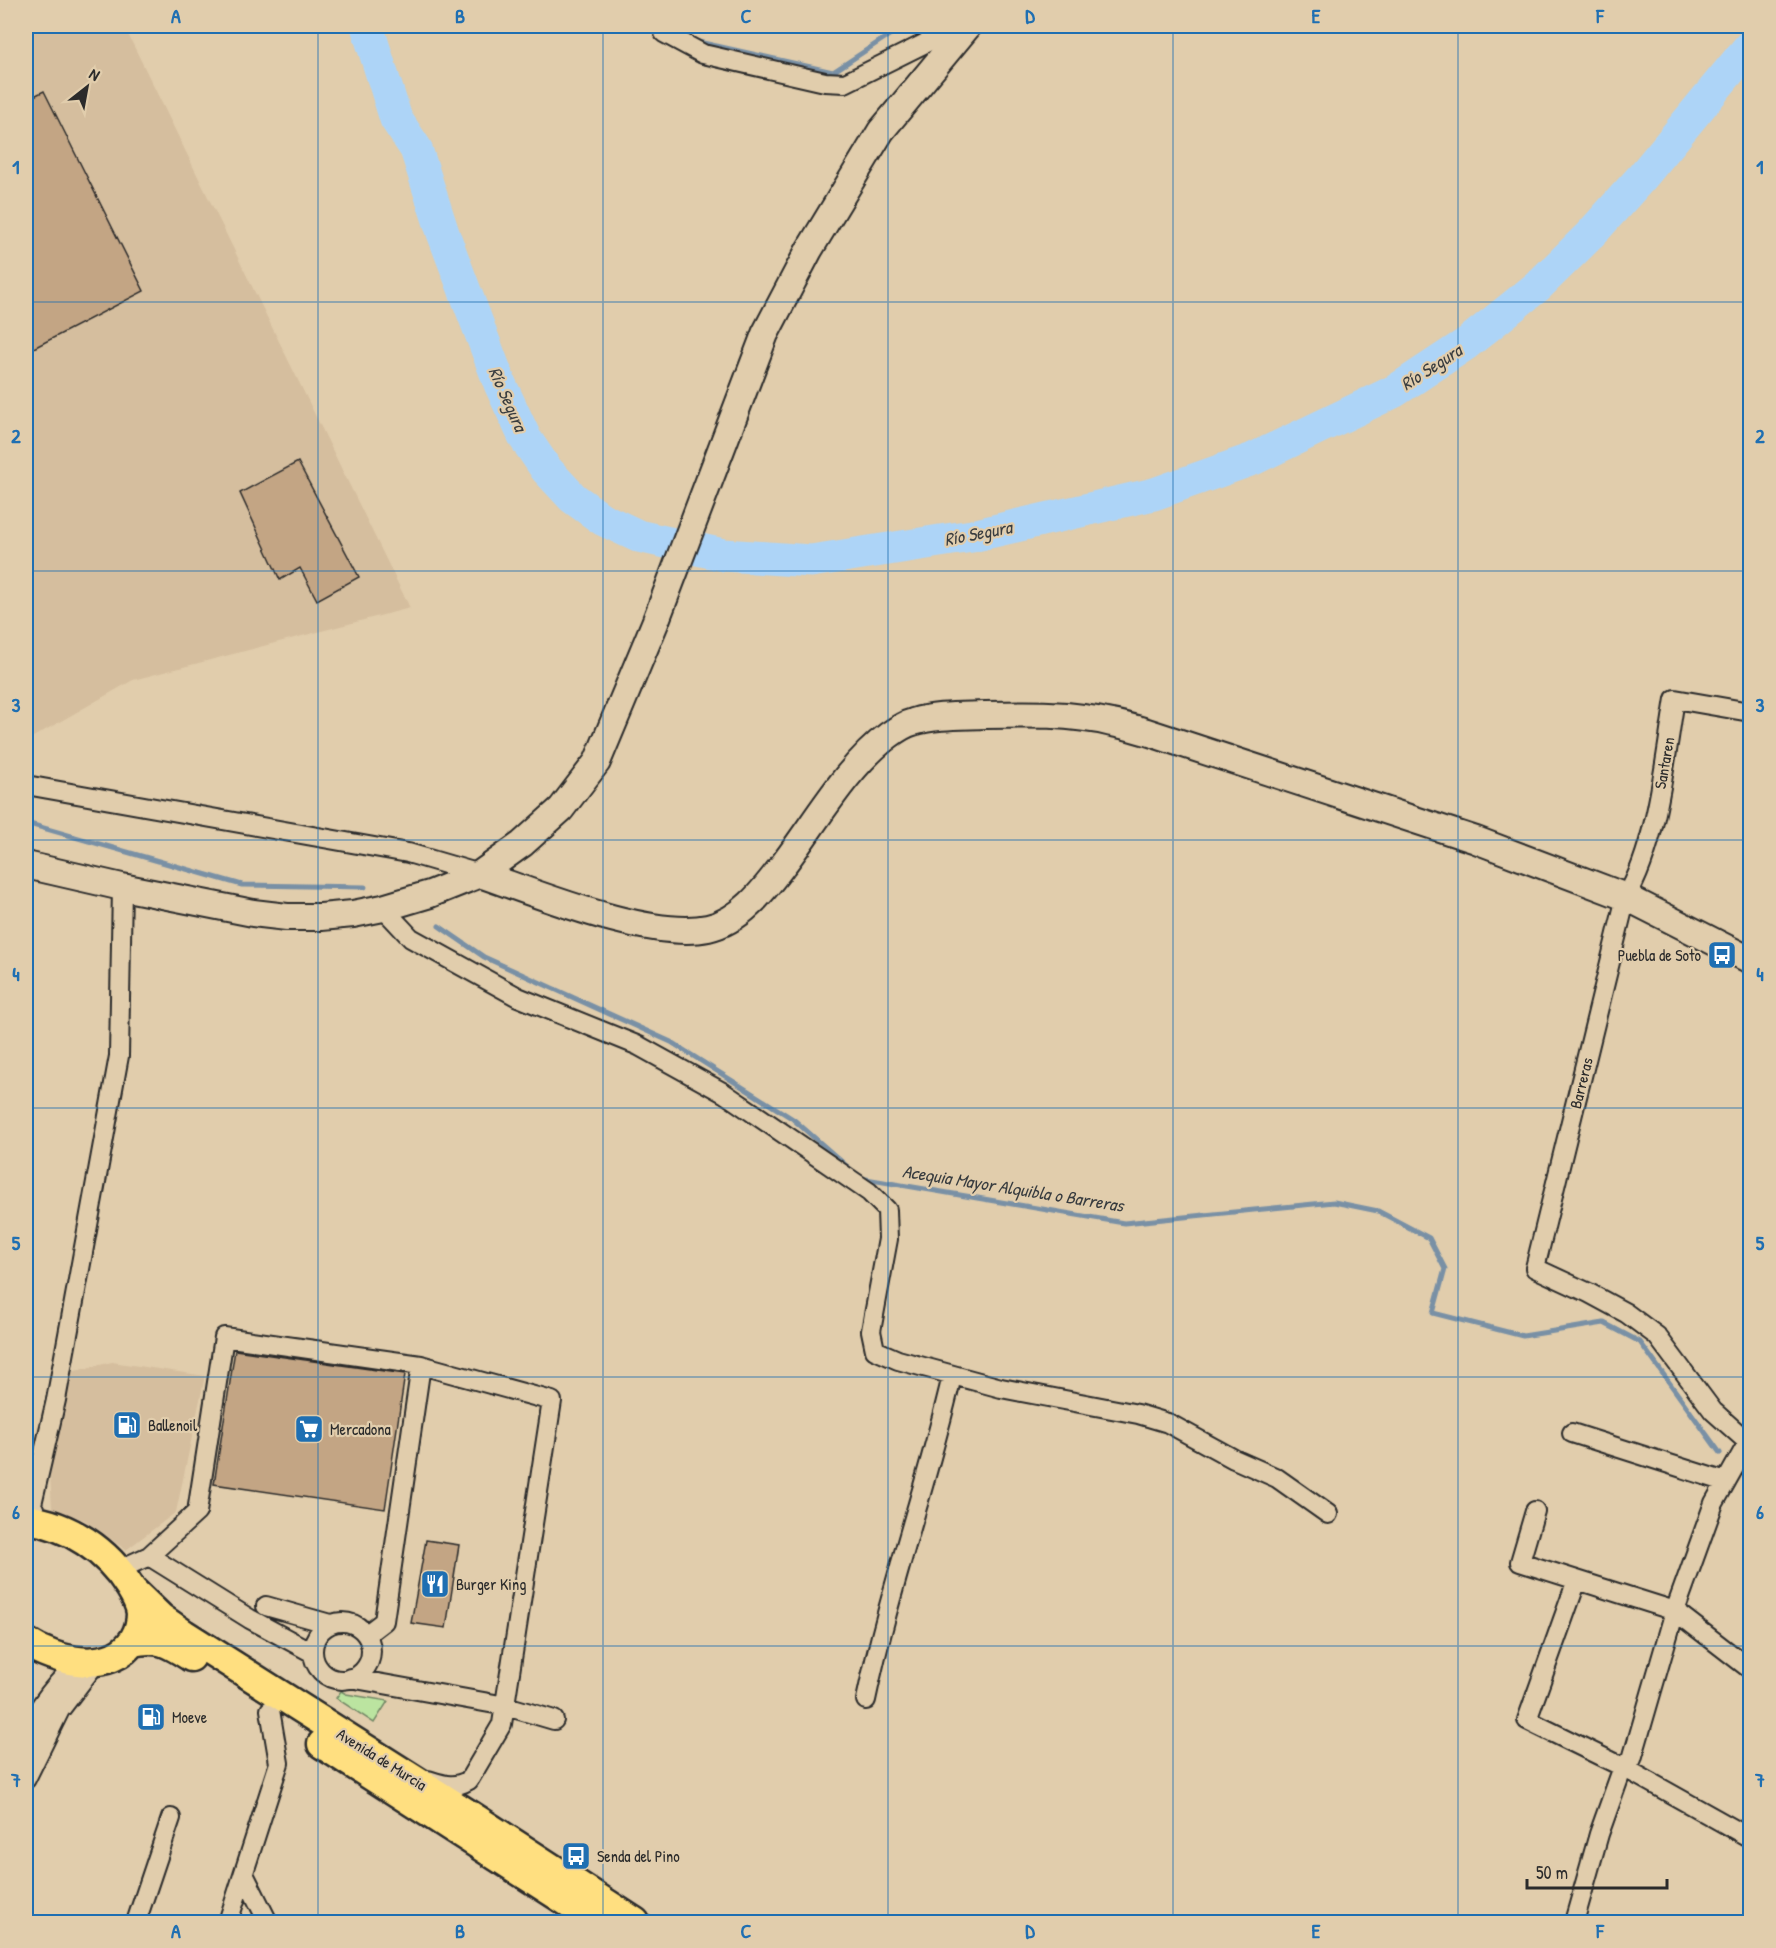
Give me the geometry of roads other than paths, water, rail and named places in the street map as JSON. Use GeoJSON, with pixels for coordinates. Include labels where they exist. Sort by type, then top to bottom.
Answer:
{"type":"FeatureCollection","features":[{"type":"Feature","properties":{"kind":"main road"},"geometry":{"type":"LineString","coordinates":[[26,865],[218,907],[287,917],[321,917],[383,908],[430,894],[480,874],[522,844],[561,809],[597,762],[655,623],[765,334],[809,250],[881,131],[968,26]]}},
{"type":"Feature","properties":{"kind":"main road"},"geometry":{"type":"LineString","coordinates":[[480,874],[592,912],[650,926],[681,930],[709,928],[732,918],[756,897],[790,856],[847,778],[873,748],[891,733],[911,722],[934,717],[1029,714],[1111,722],[1147,732],[1476,840],[1626,897],[1750,960]]}},
{"type":"Feature","properties":{"kind":"main road","name":"Avenida de Murcia"},"geometry":{"type":"LineString","coordinates":[[32,1520],[68,1531],[95,1548],[168,1623],[408,1775],[635,1923]]}},
{"type":"Feature","properties":{"kind":"main road"},"geometry":{"type":"LineString","coordinates":[[26,1642],[50,1654],[91,1661],[119,1655],[138,1632],[141,1612],[125,1580]]}},
{"type":"Feature","properties":{"kind":"main road","name":"Avenida de Murcia"},"geometry":{"type":"LineString","coordinates":[[132,1642],[158,1639],[167,1643],[598,1923]]}},
{"type":"Feature","properties":{"kind":"main road"},"geometry":{"type":"LineString","coordinates":[[26,1739],[47,1702],[66,1678],[91,1661]]}},
{"type":"Feature","properties":{"kind":"street"},"geometry":{"type":"LineString","coordinates":[[661,28],[703,54],[825,82],[845,83],[960,26]]}},
{"type":"Feature","properties":{"kind":"street","name":"Santaren"},"geometry":{"type":"LineString","coordinates":[[1626,897],[1636,879],[1657,807],[1675,699],[1750,712]]}},
{"type":"Feature","properties":{"kind":"street"},"geometry":{"type":"LineString","coordinates":[[26,785],[408,853],[480,874]]}},
{"type":"Feature","properties":{"kind":"street"},"geometry":{"type":"LineString","coordinates":[[32,1520],[32,1504],[56,1400],[119,1056],[122,887]]}},
{"type":"Feature","properties":{"kind":"street","name":"Barreras"},"geometry":{"type":"LineString","coordinates":[[1626,897],[1535,1268],[1626,1313],[1656,1335],[1713,1411],[1750,1442]]}},
{"type":"Feature","properties":{"kind":"street"},"geometry":{"type":"LineString","coordinates":[[383,908],[411,938],[518,997],[639,1046],[724,1093],[869,1192],[887,1210],[888,1239],[872,1331],[875,1350],[898,1360],[952,1376],[1001,1388],[1138,1414],[1168,1423],[1234,1459],[1277,1479],[1328,1514]]}},
{"type":"Feature","properties":{"kind":"street"},"geometry":{"type":"LineString","coordinates":[[125,1580],[197,1512],[224,1337],[421,1365],[552,1401],[502,1724],[468,1780],[460,1786],[446,1785],[408,1775]]}},
{"type":"Feature","properties":{"kind":"street"},"geometry":{"type":"LineString","coordinates":[[367,1635],[384,1621],[421,1365]]}},
{"type":"Feature","properties":{"kind":"street"},"geometry":{"type":"LineString","coordinates":[[866,1700],[886,1612],[935,1449],[952,1376]]}},
{"type":"Feature","properties":{"kind":"street"},"geometry":{"type":"LineString","coordinates":[[1572,1433],[1726,1482]]}},
{"type":"Feature","properties":{"kind":"street"},"geometry":{"type":"LineString","coordinates":[[1574,1923],[1599,1834],[1623,1767],[1632,1759],[1675,1611],[1714,1503],[1750,1442]]}},
{"type":"Feature","properties":{"kind":"street"},"geometry":{"type":"LineString","coordinates":[[1535,1511],[1520,1562],[1675,1611],[1750,1669]]}},
{"type":"Feature","properties":{"kind":"street"},"geometry":{"type":"LineString","coordinates":[[149,1556],[250,1619],[314,1653]]}},
{"type":"Feature","properties":{"kind":"street"},"geometry":{"type":"LineString","coordinates":[[1577,1580],[1527,1720],[1623,1767],[1750,1838]]}},
{"type":"Feature","properties":{"kind":"street"},"geometry":{"type":"LineString","coordinates":[[266,1606],[330,1624],[346,1622],[361,1628],[367,1635],[371,1653],[364,1670],[350,1678]]}},
{"type":"Feature","properties":{"kind":"street"},"geometry":{"type":"LineString","coordinates":[[330,1624],[317,1636],[314,1653],[321,1670],[329,1676],[506,1706],[554,1720]]}},
{"type":"Feature","properties":{"kind":"street"},"geometry":{"type":"LineString","coordinates":[[26,1779],[60,1710],[91,1661]]}},
{"type":"Feature","properties":{"kind":"street"},"geometry":{"type":"LineString","coordinates":[[228,1923],[279,1763],[270,1710]]}},
{"type":"Feature","properties":{"kind":"street"},"geometry":{"type":"LineString","coordinates":[[136,1923],[171,1818]]}},
{"type":"Feature","properties":{"kind":"street"},"geometry":{"type":"LineString","coordinates":[[244,1874],[268,1923]]}},
{"type":"Feature","properties":{"kind":"waterway","name":"Río Segura"},"geometry":{"type":"LineString","coordinates":[[367,26],[396,119],[416,149],[443,233],[500,384],[525,438],[546,469],[573,498],[602,519],[638,536],[724,555],[811,561],[972,536],[1154,494],[1253,459],[1395,391],[1466,344],[1538,286],[1590,235],[1642,177],[1750,46]]}},
{"type":"Feature","properties":{"kind":"waterway"},"geometry":{"type":"LineString","coordinates":[[672,26],[694,41],[833,72],[903,26]]}},
{"type":"Feature","properties":{"kind":"waterway","name":"Acequia Mayor Alquibla o Barreras"},"geometry":{"type":"LineString","coordinates":[[26,823],[242,885],[365,887]]}},
{"type":"Feature","properties":{"kind":"waterway","name":"Acequia Mayor Alquibla o Barreras"},"geometry":{"type":"LineString","coordinates":[[439,926],[484,957],[671,1042],[793,1119],[851,1170]]}},
{"type":"Feature","properties":{"kind":"waterway","name":"Acequia Mayor Alquibla o Barreras"},"geometry":{"type":"LineString","coordinates":[[860,1178],[1124,1223],[1334,1202],[1378,1211],[1429,1238],[1445,1269],[1433,1313],[1523,1336],[1604,1323],[1640,1342],[1720,1453]]}},
{"type":"Feature","properties":{"kind":"place","name":"Puebla de Soto"},"geometry":{"type":"Point","coordinates":[1722,955]}},
{"type":"Feature","properties":{"kind":"place","name":"Ballenoil"},"geometry":{"type":"Point","coordinates":[127,1425]}},
{"type":"Feature","properties":{"kind":"place","name":"Mercadona"},"geometry":{"type":"Point","coordinates":[309,1429]}},
{"type":"Feature","properties":{"kind":"place","name":"Burger King"},"geometry":{"type":"Point","coordinates":[435,1584]}},
{"type":"Feature","properties":{"kind":"place","name":"Moeve"},"geometry":{"type":"Point","coordinates":[151,1717]}},
{"type":"Feature","properties":{"kind":"place","name":"Senda del Pino"},"geometry":{"type":"Point","coordinates":[576,1856]}}]}
